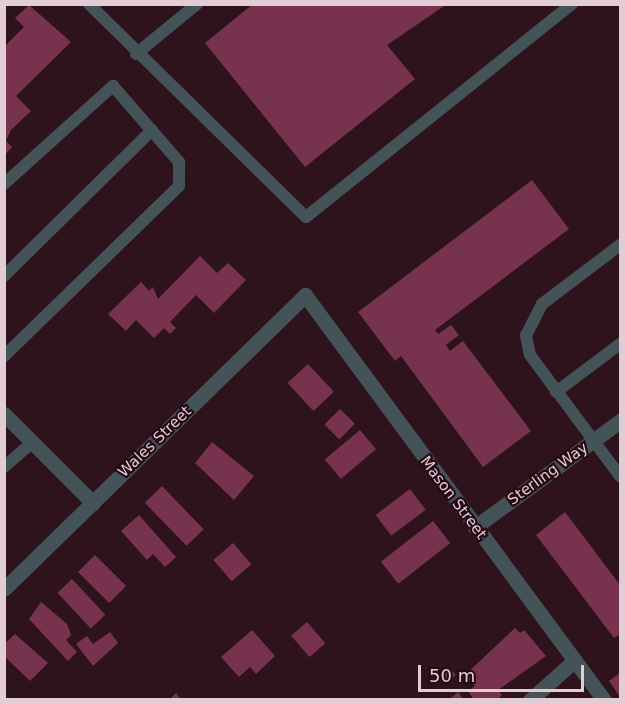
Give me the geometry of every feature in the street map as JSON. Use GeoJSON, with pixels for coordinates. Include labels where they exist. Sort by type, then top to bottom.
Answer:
{"type":"FeatureCollection","features":[{"type":"Feature","properties":{"kind":"street","name":"Wales Street"},"geometry":{"type":"LineString","coordinates":[[4,589],[305,296]]}},
{"type":"Feature","properties":{"kind":"street","name":"Mason Street"},"geometry":{"type":"LineString","coordinates":[[305,296],[604,699]]}},
{"type":"Feature","properties":{"kind":"street"},"geometry":{"type":"LineString","coordinates":[[4,414],[93,502]]}},
{"type":"Feature","properties":{"kind":"street","name":"Sterling Way"},"geometry":{"type":"LineString","coordinates":[[475,527],[621,421]]}},
{"type":"Feature","properties":{"kind":"street"},"geometry":{"type":"LineString","coordinates":[[530,699],[575,660]]}},
{"type":"Feature","properties":{"kind":"lane"},"geometry":{"type":"LineString","coordinates":[[89,4],[136,54],[306,217],[572,4]]}},
{"type":"Feature","properties":{"kind":"lane"},"geometry":{"type":"LineString","coordinates":[[136,54],[197,4]]}},
{"type":"Feature","properties":{"kind":"lane"},"geometry":{"type":"LineString","coordinates":[[4,184],[113,86],[179,162],[179,186],[4,356]]}},
{"type":"Feature","properties":{"kind":"lane"},"geometry":{"type":"LineString","coordinates":[[4,276],[152,130]]}},
{"type":"Feature","properties":{"kind":"lane"},"geometry":{"type":"LineString","coordinates":[[621,245],[532,315],[528,349],[556,392],[621,476]]}},
{"type":"Feature","properties":{"kind":"lane"},"geometry":{"type":"LineString","coordinates":[[556,392],[621,344]]}},
{"type":"Feature","properties":{"kind":"lane"},"geometry":{"type":"LineString","coordinates":[[4,467],[33,442]]}},
{"type":"Feature","properties":{"kind":"building"},"geometry":{"type":"Polygon","coordinates":[[[253,4],[447,4],[387,45],[415,79],[305,167],[205,43],[253,4]]]}},
{"type":"Feature","properties":{"kind":"building"},"geometry":{"type":"Polygon","coordinates":[[[29,5],[71,42],[16,96],[31,111],[11,130],[6,141],[12,147],[5,155],[4,47],[24,27],[15,18],[29,5]]]}},
{"type":"Feature","properties":{"kind":"building"},"geometry":{"type":"Polygon","coordinates":[[[532,180],[569,229],[435,330],[438,334],[451,325],[459,335],[446,345],[450,351],[463,341],[531,431],[483,467],[401,356],[395,361],[358,312],[532,180]]]}},
{"type":"Feature","properties":{"kind":"building"},"geometry":{"type":"Polygon","coordinates":[[[200,256],[217,273],[228,263],[246,280],[214,313],[196,295],[170,322],[176,328],[170,334],[164,328],[154,338],[136,320],[126,331],[108,314],[141,282],[149,291],[153,287],[158,299],[200,256]]]}},
{"type":"Feature","properties":{"kind":"building"},"geometry":{"type":"Polygon","coordinates":[[[308,364],[334,392],[313,411],[288,383],[308,364]]]}},
{"type":"Feature","properties":{"kind":"building"},"geometry":{"type":"Polygon","coordinates":[[[340,409],[355,424],[339,439],[324,425],[340,409]]]}},
{"type":"Feature","properties":{"kind":"building"},"geometry":{"type":"Polygon","coordinates":[[[360,430],[376,449],[341,479],[325,460],[360,430]]]}},
{"type":"Feature","properties":{"kind":"building"},"geometry":{"type":"Polygon","coordinates":[[[212,442],[254,476],[234,500],[195,463],[212,442]]]}},
{"type":"Feature","properties":{"kind":"building"},"geometry":{"type":"Polygon","coordinates":[[[162,486],[204,529],[186,546],[145,503],[162,486]]]}},
{"type":"Feature","properties":{"kind":"building"},"geometry":{"type":"Polygon","coordinates":[[[410,489],[426,510],[391,536],[376,515],[410,489]]]}},
{"type":"Feature","properties":{"kind":"building"},"geometry":{"type":"Polygon","coordinates":[[[565,512],[620,585],[620,634],[614,638],[536,535],[565,512]]]}},
{"type":"Feature","properties":{"kind":"building"},"geometry":{"type":"Polygon","coordinates":[[[139,515],[176,557],[165,567],[153,554],[147,560],[121,531],[139,515]]]}},
{"type":"Feature","properties":{"kind":"building"},"geometry":{"type":"Polygon","coordinates":[[[433,521],[450,543],[398,584],[381,562],[433,521]]]}},
{"type":"Feature","properties":{"kind":"building"},"geometry":{"type":"Polygon","coordinates":[[[233,543],[251,564],[232,581],[213,560],[233,543]]]}},
{"type":"Feature","properties":{"kind":"building"},"geometry":{"type":"Polygon","coordinates":[[[95,555],[126,586],[109,603],[78,572],[95,555]]]}},
{"type":"Feature","properties":{"kind":"building"},"geometry":{"type":"Polygon","coordinates":[[[72,579],[105,615],[91,628],[57,593],[72,579]]]}},
{"type":"Feature","properties":{"kind":"building"},"geometry":{"type":"Polygon","coordinates":[[[41,602],[67,624],[71,635],[66,640],[77,652],[68,661],[29,619],[41,602]]]}},
{"type":"Feature","properties":{"kind":"building"},"geometry":{"type":"Polygon","coordinates":[[[307,622],[325,643],[310,657],[291,636],[307,622]]]}},
{"type":"Feature","properties":{"kind":"building"},"geometry":{"type":"Polygon","coordinates":[[[515,628],[520,633],[524,630],[546,656],[498,690],[502,695],[497,700],[474,700],[468,691],[475,686],[465,675],[515,628]]]}},
{"type":"Feature","properties":{"kind":"building"},"geometry":{"type":"Polygon","coordinates":[[[252,630],[275,656],[256,674],[250,667],[239,677],[221,657],[252,630]]]}},
{"type":"Feature","properties":{"kind":"building"},"geometry":{"type":"Polygon","coordinates":[[[110,632],[118,643],[93,666],[76,644],[87,636],[93,644],[110,632]]]}},
{"type":"Feature","properties":{"kind":"building"},"geometry":{"type":"Polygon","coordinates":[[[15,634],[48,663],[30,681],[4,656],[4,644],[15,634]]]}},
{"type":"Feature","properties":{"kind":"building"},"geometry":{"type":"Polygon","coordinates":[[[448,667],[456,675],[447,684],[439,676],[448,667]]]}},
{"type":"Feature","properties":{"kind":"building"},"geometry":{"type":"Polygon","coordinates":[[[620,673],[620,697],[609,681],[620,673]]]}},
{"type":"Feature","properties":{"kind":"building"},"geometry":{"type":"Polygon","coordinates":[[[458,692],[464,700],[449,700],[458,692]]]}},
{"type":"Feature","properties":{"kind":"building"},"geometry":{"type":"Polygon","coordinates":[[[176,693],[181,700],[169,700],[176,693]]]}}]}
